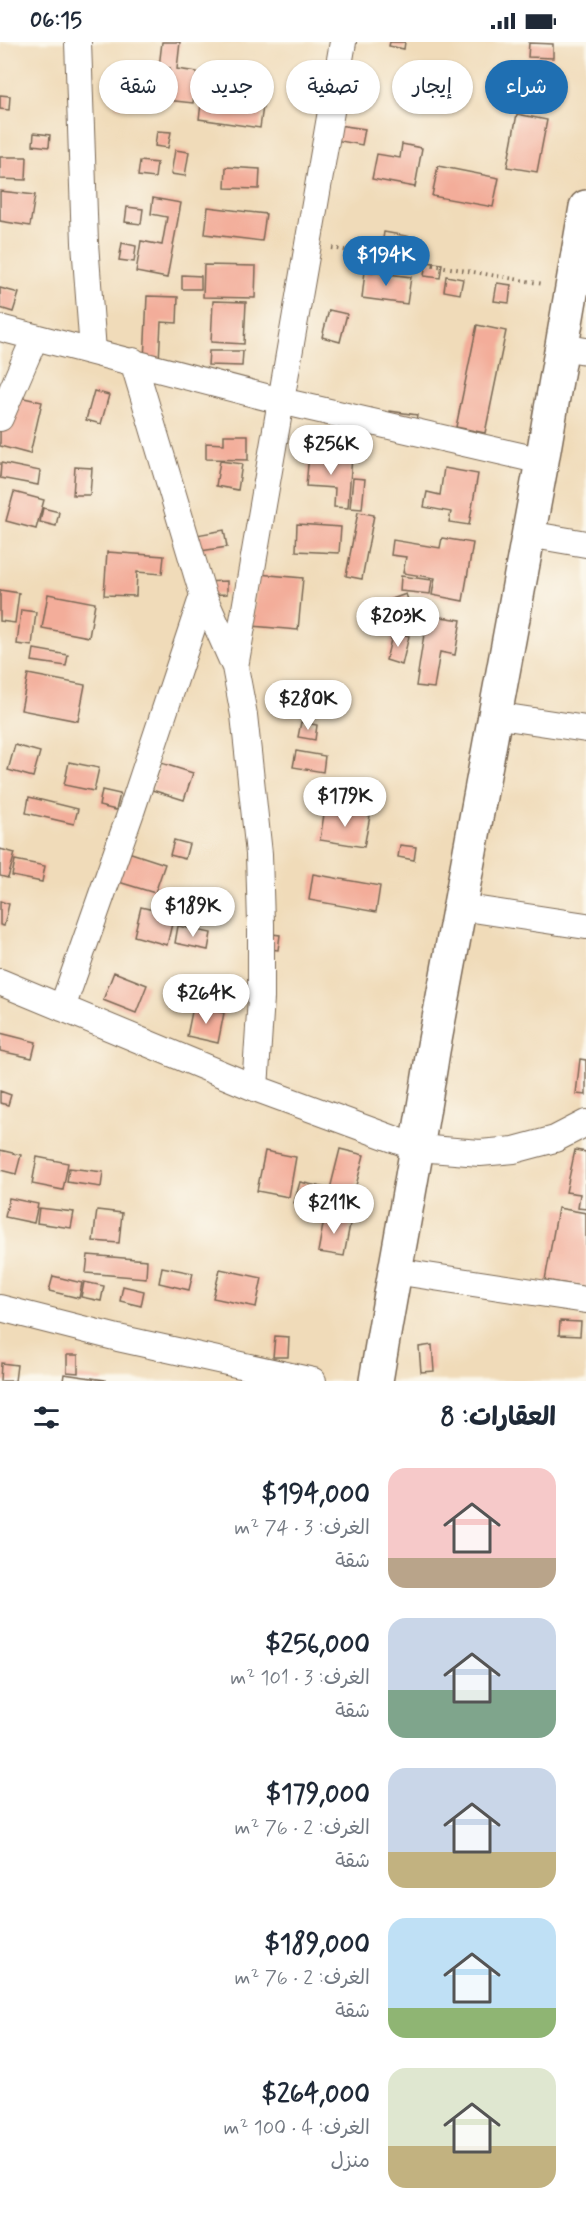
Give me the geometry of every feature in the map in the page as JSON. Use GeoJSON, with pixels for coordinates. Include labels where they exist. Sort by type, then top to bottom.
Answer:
{"type":"FeatureCollection","features":[{"type":"Feature","properties":{"kind":"main road"},"geometry":{"type":"LineString","coordinates":[[376,1381],[433,1051],[528,534],[542,461],[573,349],[572,289],[586,207]]}},
{"type":"Feature","properties":{"kind":"street"},"geometry":{"type":"LineString","coordinates":[[78,42],[85,243],[93,351]]}},
{"type":"Feature","properties":{"kind":"street"},"geometry":{"type":"LineString","coordinates":[[235,667],[343,42]]}},
{"type":"Feature","properties":{"kind":"street"},"geometry":{"type":"LineString","coordinates":[[0,328],[281,401],[542,461]]}},
{"type":"Feature","properties":{"kind":"street"},"geometry":{"type":"LineString","coordinates":[[0,418],[35,337]]}},
{"type":"Feature","properties":{"kind":"street"},"geometry":{"type":"LineString","coordinates":[[133,361],[203,596],[235,667],[244,715],[259,854],[261,998],[255,1088]]}},
{"type":"Feature","properties":{"kind":"street"},"geometry":{"type":"LineString","coordinates":[[528,534],[586,544]]}},
{"type":"Feature","properties":{"kind":"street"},"geometry":{"type":"LineString","coordinates":[[62,1008],[203,596]]}},
{"type":"Feature","properties":{"kind":"street"},"geometry":{"type":"LineString","coordinates":[[494,715],[586,729]]}},
{"type":"Feature","properties":{"kind":"street"},"geometry":{"type":"LineString","coordinates":[[460,907],[586,926]]}},
{"type":"Feature","properties":{"kind":"street"},"geometry":{"type":"LineString","coordinates":[[0,982],[255,1088],[418,1148],[480,1153],[514,1150],[555,1139],[586,1123]]}},
{"type":"Feature","properties":{"kind":"street"},"geometry":{"type":"LineString","coordinates":[[394,1270],[586,1300]]}},
{"type":"Feature","properties":{"kind":"street"},"geometry":{"type":"LineString","coordinates":[[0,1308],[118,1338],[313,1381]]}},
{"type":"Feature","properties":{"kind":"path"},"geometry":{"type":"LineString","coordinates":[[308,244],[572,289]]}},
{"type":"Feature","properties":{"kind":"building"},"geometry":{"type":"Polygon","coordinates":[[[162,42],[180,42],[178,60],[160,60],[162,42]]]}},
{"type":"Feature","properties":{"kind":"building"},"geometry":{"type":"Polygon","coordinates":[[[390,42],[405,42],[404,49],[389,46],[390,42]]]}},
{"type":"Feature","properties":{"kind":"building"},"geometry":{"type":"Polygon","coordinates":[[[529,43],[553,44],[553,58],[528,57],[529,43]]]}},
{"type":"Feature","properties":{"kind":"building"},"geometry":{"type":"Polygon","coordinates":[[[178,69],[190,71],[190,103],[178,101],[178,69]]]}},
{"type":"Feature","properties":{"kind":"building"},"geometry":{"type":"Polygon","coordinates":[[[0,95],[10,96],[9,110],[0,109],[0,95]]]}},
{"type":"Feature","properties":{"kind":"building"},"geometry":{"type":"Polygon","coordinates":[[[200,114],[262,114],[260,128],[199,119],[200,114]]]}},
{"type":"Feature","properties":{"kind":"building"},"geometry":{"type":"Polygon","coordinates":[[[517,114],[547,120],[537,172],[507,167],[517,114]]]}},
{"type":"Feature","properties":{"kind":"building"},"geometry":{"type":"Polygon","coordinates":[[[338,125],[365,129],[362,145],[335,140],[338,125]]]}},
{"type":"Feature","properties":{"kind":"building"},"geometry":{"type":"Polygon","coordinates":[[[157,131],[171,132],[168,148],[155,146],[157,131]]]}},
{"type":"Feature","properties":{"kind":"building"},"geometry":{"type":"Polygon","coordinates":[[[34,133],[50,135],[49,147],[33,145],[34,133]]]}},
{"type":"Feature","properties":{"kind":"building"},"geometry":{"type":"Polygon","coordinates":[[[402,144],[422,148],[415,187],[372,179],[377,154],[400,158],[402,144]]]}},
{"type":"Feature","properties":{"kind":"building"},"geometry":{"type":"Polygon","coordinates":[[[175,150],[189,152],[185,176],[171,174],[175,150]]]}},
{"type":"Feature","properties":{"kind":"building"},"geometry":{"type":"Polygon","coordinates":[[[0,157],[27,157],[26,180],[0,179],[0,157]]]}},
{"type":"Feature","properties":{"kind":"building"},"geometry":{"type":"Polygon","coordinates":[[[140,161],[157,163],[155,178],[138,176],[140,161]]]}},
{"type":"Feature","properties":{"kind":"building"},"geometry":{"type":"Polygon","coordinates":[[[438,166],[499,178],[493,207],[432,196],[438,166]]]}},
{"type":"Feature","properties":{"kind":"building"},"geometry":{"type":"Polygon","coordinates":[[[226,167],[260,169],[259,189],[225,188],[226,167]]]}},
{"type":"Feature","properties":{"kind":"building"},"geometry":{"type":"Polygon","coordinates":[[[0,191],[35,195],[30,226],[0,221],[0,191]]]}},
{"type":"Feature","properties":{"kind":"building"},"geometry":{"type":"Polygon","coordinates":[[[153,198],[181,203],[167,278],[136,272],[141,241],[162,245],[167,217],[151,214],[153,198]]]}},
{"type":"Feature","properties":{"kind":"building"},"geometry":{"type":"Polygon","coordinates":[[[127,207],[143,209],[141,224],[125,222],[127,207]]]}},
{"type":"Feature","properties":{"kind":"building"},"geometry":{"type":"Polygon","coordinates":[[[208,207],[266,214],[262,241],[205,234],[208,207]]]}},
{"type":"Feature","properties":{"kind":"building"},"geometry":{"type":"Polygon","coordinates":[[[384,232],[412,237],[407,262],[380,258],[384,232]]]}},
{"type":"Feature","properties":{"kind":"building"},"geometry":{"type":"Polygon","coordinates":[[[122,243],[136,246],[134,262],[119,260],[122,243]]]}},
{"type":"Feature","properties":{"kind":"building"},"geometry":{"type":"Polygon","coordinates":[[[426,262],[442,264],[440,278],[424,276],[426,262]]]}},
{"type":"Feature","properties":{"kind":"building"},"geometry":{"type":"Polygon","coordinates":[[[204,265],[256,266],[255,298],[203,297],[204,265]]]}},
{"type":"Feature","properties":{"kind":"building"},"geometry":{"type":"Polygon","coordinates":[[[365,271],[411,277],[407,304],[362,298],[365,271]]]}},
{"type":"Feature","properties":{"kind":"building"},"geometry":{"type":"Polygon","coordinates":[[[182,275],[201,276],[201,289],[182,289],[182,275]]]}},
{"type":"Feature","properties":{"kind":"building"},"geometry":{"type":"Polygon","coordinates":[[[446,276],[463,279],[460,294],[444,291],[446,276]]]}},
{"type":"Feature","properties":{"kind":"building"},"geometry":{"type":"Polygon","coordinates":[[[497,283],[511,285],[509,303],[494,301],[497,283]]]}},
{"type":"Feature","properties":{"kind":"building"},"geometry":{"type":"Polygon","coordinates":[[[0,288],[19,293],[13,312],[0,308],[0,288]]]}},
{"type":"Feature","properties":{"kind":"building"},"geometry":{"type":"Polygon","coordinates":[[[147,296],[178,297],[177,323],[161,322],[159,362],[144,361],[147,296]]]}},
{"type":"Feature","properties":{"kind":"building"},"geometry":{"type":"Polygon","coordinates":[[[213,301],[246,302],[244,344],[211,342],[213,301]]]}},
{"type":"Feature","properties":{"kind":"building"},"geometry":{"type":"Polygon","coordinates":[[[329,310],[347,314],[340,342],[322,337],[329,310]]]}},
{"type":"Feature","properties":{"kind":"building"},"geometry":{"type":"Polygon","coordinates":[[[477,325],[506,331],[485,433],[456,427],[477,325]]]}},
{"type":"Feature","properties":{"kind":"building"},"geometry":{"type":"Polygon","coordinates":[[[209,351],[243,351],[242,366],[208,365],[209,351]]]}},
{"type":"Feature","properties":{"kind":"building"},"geometry":{"type":"Polygon","coordinates":[[[94,391],[109,395],[101,424],[86,420],[94,391]]]}},
{"type":"Feature","properties":{"kind":"building"},"geometry":{"type":"Polygon","coordinates":[[[6,394],[42,402],[30,454],[0,446],[0,420],[6,394]]]}},
{"type":"Feature","properties":{"kind":"building"},"geometry":{"type":"Polygon","coordinates":[[[390,411],[417,415],[415,431],[388,428],[390,411]]]}},
{"type":"Feature","properties":{"kind":"building"},"geometry":{"type":"Polygon","coordinates":[[[224,435],[248,435],[248,460],[206,459],[206,443],[224,444],[224,435]]]}},
{"type":"Feature","properties":{"kind":"building"},"geometry":{"type":"Polygon","coordinates":[[[309,454],[352,457],[348,508],[334,507],[335,488],[306,486],[309,454]]]}},
{"type":"Feature","properties":{"kind":"building"},"geometry":{"type":"Polygon","coordinates":[[[220,461],[242,464],[238,490],[216,486],[220,461]]]}},
{"type":"Feature","properties":{"kind":"building"},"geometry":{"type":"Polygon","coordinates":[[[1,463],[40,471],[38,485],[0,478],[1,463]]]}},
{"type":"Feature","properties":{"kind":"building"},"geometry":{"type":"Polygon","coordinates":[[[75,467],[92,468],[90,495],[73,495],[75,467]]]}},
{"type":"Feature","properties":{"kind":"building"},"geometry":{"type":"Polygon","coordinates":[[[444,468],[478,474],[469,525],[449,522],[451,512],[424,507],[427,492],[440,495],[444,468]]]}},
{"type":"Feature","properties":{"kind":"building"},"geometry":{"type":"Polygon","coordinates":[[[353,478],[365,479],[362,509],[350,508],[353,478]]]}},
{"type":"Feature","properties":{"kind":"building"},"geometry":{"type":"Polygon","coordinates":[[[14,492],[44,500],[36,529],[6,521],[14,492]]]}},
{"type":"Feature","properties":{"kind":"building"},"geometry":{"type":"Polygon","coordinates":[[[43,508],[59,512],[56,526],[40,522],[43,508]]]}},
{"type":"Feature","properties":{"kind":"building"},"geometry":{"type":"Polygon","coordinates":[[[358,512],[374,515],[362,579],[346,576],[358,512]]]}},
{"type":"Feature","properties":{"kind":"building"},"geometry":{"type":"Polygon","coordinates":[[[297,524],[341,527],[339,553],[296,551],[297,524]]]}},
{"type":"Feature","properties":{"kind":"building"},"geometry":{"type":"Polygon","coordinates":[[[224,530],[227,547],[194,552],[191,536],[224,530]]]}},
{"type":"Feature","properties":{"kind":"building"},"geometry":{"type":"Polygon","coordinates":[[[442,538],[473,543],[463,601],[432,595],[435,578],[403,573],[406,557],[391,555],[393,540],[440,548],[442,538]]]}},
{"type":"Feature","properties":{"kind":"building"},"geometry":{"type":"Polygon","coordinates":[[[107,552],[164,556],[162,574],[137,572],[136,596],[104,595],[107,552]]]}},
{"type":"Feature","properties":{"kind":"building"},"geometry":{"type":"Polygon","coordinates":[[[258,574],[303,578],[298,630],[252,626],[258,574]]]}},
{"type":"Feature","properties":{"kind":"building"},"geometry":{"type":"Polygon","coordinates":[[[401,576],[432,580],[430,594],[400,591],[401,576]]]}},
{"type":"Feature","properties":{"kind":"building"},"geometry":{"type":"Polygon","coordinates":[[[227,581],[227,594],[201,595],[201,582],[227,581]]]}},
{"type":"Feature","properties":{"kind":"building"},"geometry":{"type":"Polygon","coordinates":[[[0,590],[19,593],[15,623],[0,621],[0,590]]]}},
{"type":"Feature","properties":{"kind":"building"},"geometry":{"type":"Polygon","coordinates":[[[48,594],[95,603],[89,637],[42,628],[48,594]]]}},
{"type":"Feature","properties":{"kind":"building"},"geometry":{"type":"Polygon","coordinates":[[[406,594],[411,608],[398,613],[392,599],[406,594]]]}},
{"type":"Feature","properties":{"kind":"building"},"geometry":{"type":"Polygon","coordinates":[[[21,610],[36,612],[32,646],[17,644],[21,610]]]}},
{"type":"Feature","properties":{"kind":"building"},"geometry":{"type":"Polygon","coordinates":[[[427,615],[461,620],[455,655],[440,652],[434,688],[416,686],[427,615]]]}},
{"type":"Feature","properties":{"kind":"building"},"geometry":{"type":"Polygon","coordinates":[[[393,631],[409,636],[402,665],[386,660],[393,631]]]}},
{"type":"Feature","properties":{"kind":"building"},"geometry":{"type":"Polygon","coordinates":[[[34,649],[68,655],[66,666],[32,661],[34,649]]]}},
{"type":"Feature","properties":{"kind":"building"},"geometry":{"type":"Polygon","coordinates":[[[28,674],[85,685],[78,721],[21,710],[28,674]]]}},
{"type":"Feature","properties":{"kind":"building"},"geometry":{"type":"Polygon","coordinates":[[[301,722],[317,725],[315,740],[298,737],[301,722]]]}},
{"type":"Feature","properties":{"kind":"building"},"geometry":{"type":"Polygon","coordinates":[[[15,745],[40,752],[33,777],[8,770],[15,745]]]}},
{"type":"Feature","properties":{"kind":"building"},"geometry":{"type":"Polygon","coordinates":[[[296,751],[325,756],[323,772],[293,767],[296,751]]]}},
{"type":"Feature","properties":{"kind":"building"},"geometry":{"type":"Polygon","coordinates":[[[69,762],[99,768],[94,791],[64,785],[69,762]]]}},
{"type":"Feature","properties":{"kind":"building"},"geometry":{"type":"Polygon","coordinates":[[[161,763],[193,773],[184,800],[152,790],[161,763]]]}},
{"type":"Feature","properties":{"kind":"building"},"geometry":{"type":"Polygon","coordinates":[[[102,790],[120,794],[116,810],[99,806],[102,790]]]}},
{"type":"Feature","properties":{"kind":"building"},"geometry":{"type":"Polygon","coordinates":[[[29,797],[78,809],[74,824],[26,813],[29,797]]]}},
{"type":"Feature","properties":{"kind":"building"},"geometry":{"type":"Polygon","coordinates":[[[325,808],[370,816],[364,847],[320,840],[325,808]]]}},
{"type":"Feature","properties":{"kind":"building"},"geometry":{"type":"Polygon","coordinates":[[[174,840],[189,844],[185,859],[170,855],[174,840]]]}},
{"type":"Feature","properties":{"kind":"building"},"geometry":{"type":"Polygon","coordinates":[[[400,845],[416,847],[414,860],[398,857],[400,845]]]}},
{"type":"Feature","properties":{"kind":"building"},"geometry":{"type":"Polygon","coordinates":[[[0,849],[15,853],[8,878],[0,876],[0,849]]]}},
{"type":"Feature","properties":{"kind":"building"},"geometry":{"type":"Polygon","coordinates":[[[122,850],[165,864],[155,893],[112,880],[122,850]]]}},
{"type":"Feature","properties":{"kind":"building"},"geometry":{"type":"Polygon","coordinates":[[[15,860],[45,866],[42,882],[12,876],[15,860]]]}},
{"type":"Feature","properties":{"kind":"building"},"geometry":{"type":"Polygon","coordinates":[[[313,874],[380,886],[376,912],[309,900],[313,874]]]}},
{"type":"Feature","properties":{"kind":"building"},"geometry":{"type":"Polygon","coordinates":[[[0,901],[9,904],[4,926],[0,925],[0,901]]]}},
{"type":"Feature","properties":{"kind":"building"},"geometry":{"type":"Polygon","coordinates":[[[141,907],[174,915],[167,945],[134,936],[141,907]]]}},
{"type":"Feature","properties":{"kind":"building"},"geometry":{"type":"Polygon","coordinates":[[[178,926],[211,933],[208,950],[175,943],[178,926]]]}},
{"type":"Feature","properties":{"kind":"building"},"geometry":{"type":"Polygon","coordinates":[[[264,933],[280,935],[278,950],[262,948],[264,933]]]}},
{"type":"Feature","properties":{"kind":"building"},"geometry":{"type":"Polygon","coordinates":[[[114,972],[147,985],[136,1013],[103,1000],[114,972]]]}},
{"type":"Feature","properties":{"kind":"building"},"geometry":{"type":"Polygon","coordinates":[[[193,1007],[224,1013],[218,1043],[187,1036],[193,1007]]]}},
{"type":"Feature","properties":{"kind":"building"},"geometry":{"type":"Polygon","coordinates":[[[0,1033],[36,1042],[32,1058],[0,1051],[0,1033]]]}},
{"type":"Feature","properties":{"kind":"building"},"geometry":{"type":"Polygon","coordinates":[[[580,1059],[586,1060],[586,1095],[576,1094],[580,1059]]]}},
{"type":"Feature","properties":{"kind":"building"},"geometry":{"type":"Polygon","coordinates":[[[0,1091],[11,1095],[8,1105],[0,1103],[0,1091]]]}},
{"type":"Feature","properties":{"kind":"building"},"geometry":{"type":"Polygon","coordinates":[[[340,1149],[364,1155],[348,1216],[294,1203],[300,1182],[330,1189],[340,1149]]]}},
{"type":"Feature","properties":{"kind":"building"},"geometry":{"type":"Polygon","coordinates":[[[0,1150],[21,1155],[16,1174],[0,1170],[0,1150]]]}},
{"type":"Feature","properties":{"kind":"building"},"geometry":{"type":"Polygon","coordinates":[[[575,1150],[586,1152],[586,1209],[578,1208],[580,1194],[566,1192],[575,1150]]]}},
{"type":"Feature","properties":{"kind":"building"},"geometry":{"type":"Polygon","coordinates":[[[265,1151],[296,1157],[289,1197],[257,1191],[265,1151]]]}},
{"type":"Feature","properties":{"kind":"building"},"geometry":{"type":"Polygon","coordinates":[[[37,1157],[68,1163],[63,1190],[32,1184],[37,1157]]]}},
{"type":"Feature","properties":{"kind":"building"},"geometry":{"type":"Polygon","coordinates":[[[69,1168],[103,1172],[101,1187],[67,1182],[69,1168]]]}},
{"type":"Feature","properties":{"kind":"building"},"geometry":{"type":"Polygon","coordinates":[[[9,1198],[38,1204],[34,1223],[5,1217],[9,1198]]]}},
{"type":"Feature","properties":{"kind":"building"},"geometry":{"type":"Polygon","coordinates":[[[39,1208],[74,1212],[71,1228],[37,1223],[39,1208]]]}},
{"type":"Feature","properties":{"kind":"building"},"geometry":{"type":"Polygon","coordinates":[[[558,1208],[586,1213],[586,1287],[545,1280],[558,1208]]]}},
{"type":"Feature","properties":{"kind":"building"},"geometry":{"type":"Polygon","coordinates":[[[97,1210],[122,1213],[119,1243],[93,1241],[97,1210]]]}},
{"type":"Feature","properties":{"kind":"building"},"geometry":{"type":"Polygon","coordinates":[[[325,1214],[351,1219],[344,1256],[318,1252],[325,1214]]]}},
{"type":"Feature","properties":{"kind":"building"},"geometry":{"type":"Polygon","coordinates":[[[88,1255],[147,1260],[146,1278],[86,1273],[88,1255]]]}},
{"type":"Feature","properties":{"kind":"building"},"geometry":{"type":"Polygon","coordinates":[[[162,1267],[193,1273],[189,1290],[159,1283],[162,1267]]]}},
{"type":"Feature","properties":{"kind":"building"},"geometry":{"type":"Polygon","coordinates":[[[220,1269],[262,1278],[256,1307],[213,1298],[220,1269]]]}},
{"type":"Feature","properties":{"kind":"building"},"geometry":{"type":"Polygon","coordinates":[[[53,1276],[82,1283],[79,1298],[49,1291],[53,1276]]]}},
{"type":"Feature","properties":{"kind":"building"},"geometry":{"type":"Polygon","coordinates":[[[84,1282],[104,1286],[101,1301],[81,1297],[84,1282]]]}},
{"type":"Feature","properties":{"kind":"building"},"geometry":{"type":"Polygon","coordinates":[[[123,1286],[144,1291],[141,1306],[120,1301],[123,1286]]]}},
{"type":"Feature","properties":{"kind":"building"},"geometry":{"type":"Polygon","coordinates":[[[560,1321],[581,1322],[580,1336],[559,1335],[560,1321]]]}},
{"type":"Feature","properties":{"kind":"building"},"geometry":{"type":"Polygon","coordinates":[[[275,1336],[289,1337],[288,1357],[273,1357],[275,1336]]]}},
{"type":"Feature","properties":{"kind":"building"},"geometry":{"type":"Polygon","coordinates":[[[432,1345],[434,1371],[421,1372],[419,1347],[432,1345]]]}},
{"type":"Feature","properties":{"kind":"building"},"geometry":{"type":"Polygon","coordinates":[[[67,1355],[78,1355],[78,1373],[67,1372],[67,1355]]]}},
{"type":"Feature","properties":{"kind":"building"},"geometry":{"type":"Polygon","coordinates":[[[1,1363],[17,1365],[15,1381],[0,1381],[1,1363]]]}},
{"type":"Feature","properties":{"kind":"building"},"geometry":{"type":"Polygon","coordinates":[[[64,1374],[105,1380],[105,1381],[63,1381],[64,1374]]]}}]}
